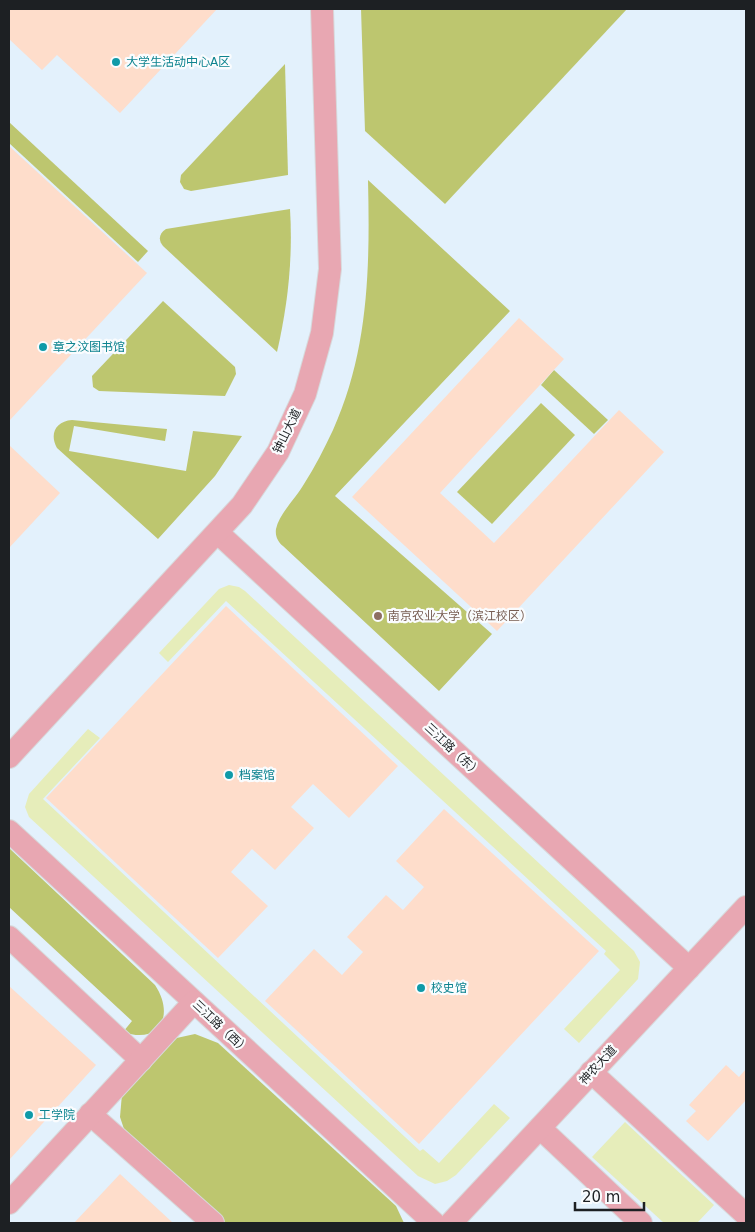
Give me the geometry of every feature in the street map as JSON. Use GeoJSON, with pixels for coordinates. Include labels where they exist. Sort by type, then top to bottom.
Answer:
{"type":"FeatureCollection","features":[{"type":"Feature","properties":{"kind":"lane","name":"钟山大道"},"geometry":{"type":"LineString","coordinates":[[9,757],[242,505],[278,452],[305,394],[322,333],[329,285],[330,237],[322,9]]}},
{"type":"Feature","properties":{"kind":"lane","name":"三江路（东）"},"geometry":{"type":"LineString","coordinates":[[218,533],[689,968]]}},
{"type":"Feature","properties":{"kind":"lane","name":"三江路（西）"},"geometry":{"type":"LineString","coordinates":[[9,831],[434,1223]]}},
{"type":"Feature","properties":{"kind":"lane","name":"神农大道"},"geometry":{"type":"LineString","coordinates":[[451,1223],[746,907]]}},
{"type":"Feature","properties":{"kind":"lane"},"geometry":{"type":"LineString","coordinates":[[9,937],[141,1060]]}},
{"type":"Feature","properties":{"kind":"lane"},"geometry":{"type":"LineString","coordinates":[[9,1203],[194,1002]]}},
{"type":"Feature","properties":{"kind":"lane"},"geometry":{"type":"LineString","coordinates":[[592,1072],[746,1215]]}},
{"type":"Feature","properties":{"kind":"lane"},"geometry":{"type":"LineString","coordinates":[[90,1114],[213,1223]]}},
{"type":"Feature","properties":{"kind":"lane"},"geometry":{"type":"LineString","coordinates":[[540,1128],[641,1223]]}},
{"type":"Feature","properties":{"kind":"shaded area","name":"南京农业大学（滨江校区）"},"geometry":{"type":"Polygon","coordinates":[[[9,9],[746,9],[746,1223],[9,1223],[9,9]]]}},
{"type":"Feature","properties":{"kind":"green space"},"geometry":{"type":"Polygon","coordinates":[[[361,9],[627,9],[445,204],[365,131],[361,9]]]}},
{"type":"Feature","properties":{"kind":"green space"},"geometry":{"type":"Polygon","coordinates":[[[285,64],[288,175],[191,191],[184,189],[180,182],[181,175],[285,64]]]}},
{"type":"Feature","properties":{"kind":"green space"},"geometry":{"type":"Polygon","coordinates":[[[9,122],[148,251],[138,262],[9,143],[9,122]]]}},
{"type":"Feature","properties":{"kind":"green space"},"geometry":{"type":"Polygon","coordinates":[[[368,180],[510,311],[335,496],[492,634],[439,691],[281,544],[276,534],[278,523],[308,478],[333,430],[345,400],[354,369],[365,307],[368,244],[368,180]]]}},
{"type":"Feature","properties":{"kind":"green space"},"geometry":{"type":"Polygon","coordinates":[[[290,209],[289,281],[277,352],[163,246],[160,237],[166,229],[290,209]]]}},
{"type":"Feature","properties":{"kind":"green space"},"geometry":{"type":"Polygon","coordinates":[[[163,301],[235,367],[236,374],[225,396],[99,391],[93,387],[92,376],[163,301]]]}},
{"type":"Feature","properties":{"kind":"green space"},"geometry":{"type":"Polygon","coordinates":[[[554,370],[608,420],[594,434],[541,385],[554,370]]]}},
{"type":"Feature","properties":{"kind":"green space"},"geometry":{"type":"Polygon","coordinates":[[[541,403],[575,435],[492,524],[457,492],[541,403]]]}},
{"type":"Feature","properties":{"kind":"green space"},"geometry":{"type":"Polygon","coordinates":[[[72,420],[167,429],[165,441],[74,426],[69,451],[186,471],[193,431],[242,436],[215,476],[158,539],[57,448],[54,438],[56,429],[62,423],[72,420]]]}},
{"type":"Feature","properties":{"kind":"green space"},"geometry":{"type":"Polygon","coordinates":[[[229,585],[239,587],[245,591],[634,951],[640,962],[638,979],[579,1043],[564,1029],[620,970],[604,954],[606,951],[226,601],[168,662],[159,653],[219,589],[229,585]]]}},
{"type":"Feature","properties":{"kind":"green space"},"geometry":{"type":"Polygon","coordinates":[[[88,729],[100,738],[43,799],[420,1151],[423,1149],[439,1163],[494,1104],[510,1118],[456,1175],[447,1181],[435,1184],[418,1176],[29,817],[25,807],[29,794],[88,729]]]}},
{"type":"Feature","properties":{"kind":"green space"},"geometry":{"type":"Polygon","coordinates":[[[9,848],[155,985],[164,1007],[160,1025],[155,1031],[136,1035],[123,1032],[132,1021],[9,907],[9,848]]]}},
{"type":"Feature","properties":{"kind":"green space"},"geometry":{"type":"Polygon","coordinates":[[[195,1034],[218,1043],[396,1206],[404,1223],[222,1223],[124,1129],[120,1117],[122,1094],[172,1039],[195,1034]]]}},
{"type":"Feature","properties":{"kind":"green space"},"geometry":{"type":"Polygon","coordinates":[[[625,1122],[714,1205],[697,1223],[664,1223],[592,1157],[625,1122]]]}},
{"type":"Feature","properties":{"kind":"building","name":"大学生活动中心A区"},"geometry":{"type":"Polygon","coordinates":[[[9,9],[217,9],[120,113],[57,55],[42,70],[9,39],[9,9]]]}},
{"type":"Feature","properties":{"kind":"building","name":"章之汶图书馆"},"geometry":{"type":"Polygon","coordinates":[[[9,146],[147,273],[9,421],[9,146]]]}},
{"type":"Feature","properties":{"kind":"building"},"geometry":{"type":"Polygon","coordinates":[[[519,318],[564,359],[440,493],[494,543],[619,410],[664,452],[497,631],[352,497],[519,318]]]}},
{"type":"Feature","properties":{"kind":"building"},"geometry":{"type":"Polygon","coordinates":[[[9,445],[60,493],[9,548],[9,445]]]}},
{"type":"Feature","properties":{"kind":"building","name":"档案馆"},"geometry":{"type":"Polygon","coordinates":[[[226,606],[398,766],[349,818],[313,784],[291,807],[314,828],[275,870],[252,849],[231,872],[268,906],[218,958],[46,798],[226,606]]]}},
{"type":"Feature","properties":{"kind":"building","name":"校史馆"},"geometry":{"type":"Polygon","coordinates":[[[444,809],[599,951],[419,1144],[265,1001],[314,949],[342,975],[363,952],[347,937],[386,895],[403,910],[424,887],[396,861],[444,809]]]}},
{"type":"Feature","properties":{"kind":"building","name":"工学院"},"geometry":{"type":"Polygon","coordinates":[[[9,986],[96,1065],[9,1160],[9,986]]]}},
{"type":"Feature","properties":{"kind":"building"},"geometry":{"type":"Polygon","coordinates":[[[726,1065],[739,1077],[746,1069],[746,1100],[708,1141],[686,1121],[696,1111],[689,1105],[726,1065]]]}},
{"type":"Feature","properties":{"kind":"building"},"geometry":{"type":"Polygon","coordinates":[[[120,1174],[173,1223],[74,1223],[120,1174]]]}},
{"type":"Feature","properties":{"kind":"place","name":"大学生活动中心A区"},"geometry":{"type":"Point","coordinates":[116,62]}},
{"type":"Feature","properties":{"kind":"place","name":"章之汶图书馆"},"geometry":{"type":"Point","coordinates":[43,347]}},
{"type":"Feature","properties":{"kind":"place","name":"南京农业大学（滨江校区）"},"geometry":{"type":"Point","coordinates":[378,616]}},
{"type":"Feature","properties":{"kind":"place","name":"档案馆"},"geometry":{"type":"Point","coordinates":[229,775]}},
{"type":"Feature","properties":{"kind":"place","name":"校史馆"},"geometry":{"type":"Point","coordinates":[421,988]}},
{"type":"Feature","properties":{"kind":"place","name":"工学院"},"geometry":{"type":"Point","coordinates":[29,1115]}}]}
